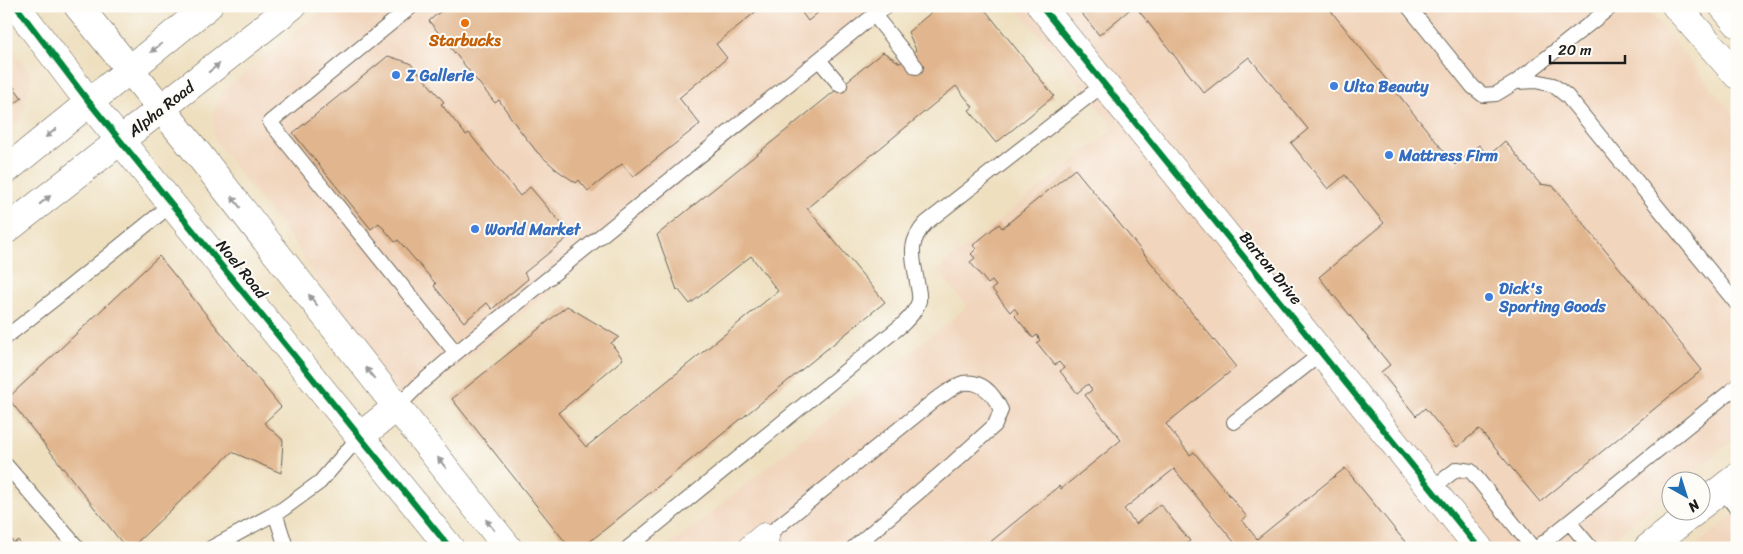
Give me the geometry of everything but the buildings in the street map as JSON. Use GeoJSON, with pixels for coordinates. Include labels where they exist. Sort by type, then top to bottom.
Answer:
{"type":"FeatureCollection","features":[{"type":"Feature","properties":{"kind":"main road","name":"Noel Road"},"geometry":{"type":"LineString","coordinates":[[16,6],[89,102],[450,548]]}},
{"type":"Feature","properties":{"kind":"main road"},"geometry":{"type":"LineString","coordinates":[[78,6],[162,109],[508,548]]}},
{"type":"Feature","properties":{"kind":"main road"},"geometry":{"type":"LineString","coordinates":[[6,170],[208,6]]}},
{"type":"Feature","properties":{"kind":"main road","name":"Alpha Road"},"geometry":{"type":"LineString","coordinates":[[6,230],[292,6]]}},
{"type":"Feature","properties":{"kind":"main road","name":"Barton Drive"},"geometry":{"type":"LineString","coordinates":[[1041,6],[1479,548]]}},
{"type":"Feature","properties":{"kind":"main road"},"geometry":{"type":"LineString","coordinates":[[1676,6],[1737,75]]}},
{"type":"Feature","properties":{"kind":"main road"},"geometry":{"type":"LineString","coordinates":[[1723,6],[1737,23]]}},
{"type":"Feature","properties":{"kind":"main road"},"geometry":{"type":"LineString","coordinates":[[359,437],[398,407]]}},
{"type":"Feature","properties":{"kind":"main road"},"geometry":{"type":"LineString","coordinates":[[1710,502],[1732,492]]}},
{"type":"Feature","properties":{"kind":"main road"},"geometry":{"type":"LineString","coordinates":[[1648,548],[1681,522]]}},
{"type":"Feature","properties":{"kind":"lane"},"geometry":{"type":"LineString","coordinates":[[412,6],[270,122],[456,354]]}},
{"type":"Feature","properties":{"kind":"lane"},"geometry":{"type":"LineString","coordinates":[[398,407],[420,384],[456,354],[887,6]]}},
{"type":"Feature","properties":{"kind":"lane"},"geometry":{"type":"LineString","coordinates":[[1408,6],[1473,87],[1483,95],[1496,94],[1516,82],[1612,6]]}},
{"type":"Feature","properties":{"kind":"lane"},"geometry":{"type":"LineString","coordinates":[[874,15],[916,67]]}},
{"type":"Feature","properties":{"kind":"lane"},"geometry":{"type":"LineString","coordinates":[[819,60],[840,86]]}},
{"type":"Feature","properties":{"kind":"lane"},"geometry":{"type":"LineString","coordinates":[[1516,82],[1536,81],[1553,84],[1567,96],[1737,304]]}},
{"type":"Feature","properties":{"kind":"lane"},"geometry":{"type":"LineString","coordinates":[[628,548],[903,324],[914,313],[919,301],[913,258],[913,244],[917,233],[926,223],[1104,84]]}},
{"type":"Feature","properties":{"kind":"lane"},"geometry":{"type":"LineString","coordinates":[[6,337],[172,204]]}},
{"type":"Feature","properties":{"kind":"lane"},"geometry":{"type":"LineString","coordinates":[[1234,422],[1322,353]]}},
{"type":"Feature","properties":{"kind":"lane"},"geometry":{"type":"LineString","coordinates":[[764,544],[936,399],[962,383],[981,384],[995,397],[1001,410],[995,425],[853,548]]}},
{"type":"Feature","properties":{"kind":"lane"},"geometry":{"type":"LineString","coordinates":[[1537,548],[1737,386]]}},
{"type":"Feature","properties":{"kind":"lane"},"geometry":{"type":"LineString","coordinates":[[211,548],[275,513],[320,482],[359,437]]}},
{"type":"Feature","properties":{"kind":"lane"},"geometry":{"type":"LineString","coordinates":[[6,466],[78,548]]}},
{"type":"Feature","properties":{"kind":"lane"},"geometry":{"type":"LineString","coordinates":[[1431,489],[1457,468],[1471,471],[1533,548]]}},
{"type":"Feature","properties":{"kind":"lane"},"geometry":{"type":"LineString","coordinates":[[275,513],[285,544],[284,548]]}},
{"type":"Feature","properties":{"kind":"lane"},"geometry":{"type":"LineString","coordinates":[[1569,522],[1591,548]]}},
{"type":"Feature","properties":{"kind":"shaded area"},"geometry":{"type":"Polygon","coordinates":[[[327,6],[901,6],[408,407],[316,280],[300,250],[214,140],[213,114],[222,92],[327,6]]]}},
{"type":"Feature","properties":{"kind":"shaded area"},"geometry":{"type":"Polygon","coordinates":[[[1015,6],[1645,6],[1737,119],[1737,437],[1693,472],[1660,472],[1660,499],[1602,548],[667,548],[967,307],[937,270],[1114,128],[1015,6]]]}},
{"type":"Feature","properties":{"kind":"shaded area"},"geometry":{"type":"Polygon","coordinates":[[[6,40],[32,76],[21,120],[6,132],[6,40]]]}},
{"type":"Feature","properties":{"kind":"shaded area"},"geometry":{"type":"Polygon","coordinates":[[[1737,512],[1737,548],[1693,548],[1737,512]]]}},
{"type":"Feature","properties":{"kind":"cycle path"},"geometry":{"type":"LineString","coordinates":[[16,6],[89,102],[450,548]]}},
{"type":"Feature","properties":{"kind":"cycle path"},"geometry":{"type":"LineString","coordinates":[[1041,6],[1479,548]]}},
{"type":"Feature","properties":{"kind":"place","name":"Starbucks"},"geometry":{"type":"Point","coordinates":[465,23]}},
{"type":"Feature","properties":{"kind":"place","name":"Z Gallerie"},"geometry":{"type":"Point","coordinates":[396,75]}},
{"type":"Feature","properties":{"kind":"place","name":"Ulta Beauty"},"geometry":{"type":"Point","coordinates":[1334,86]}},
{"type":"Feature","properties":{"kind":"place","name":"Mattress Firm"},"geometry":{"type":"Point","coordinates":[1389,155]}},
{"type":"Feature","properties":{"kind":"place","name":"World Market"},"geometry":{"type":"Point","coordinates":[475,229]}},
{"type":"Feature","properties":{"kind":"place","name":"Dick's Sporting Goods"},"geometry":{"type":"Point","coordinates":[1489,297]}}]}
